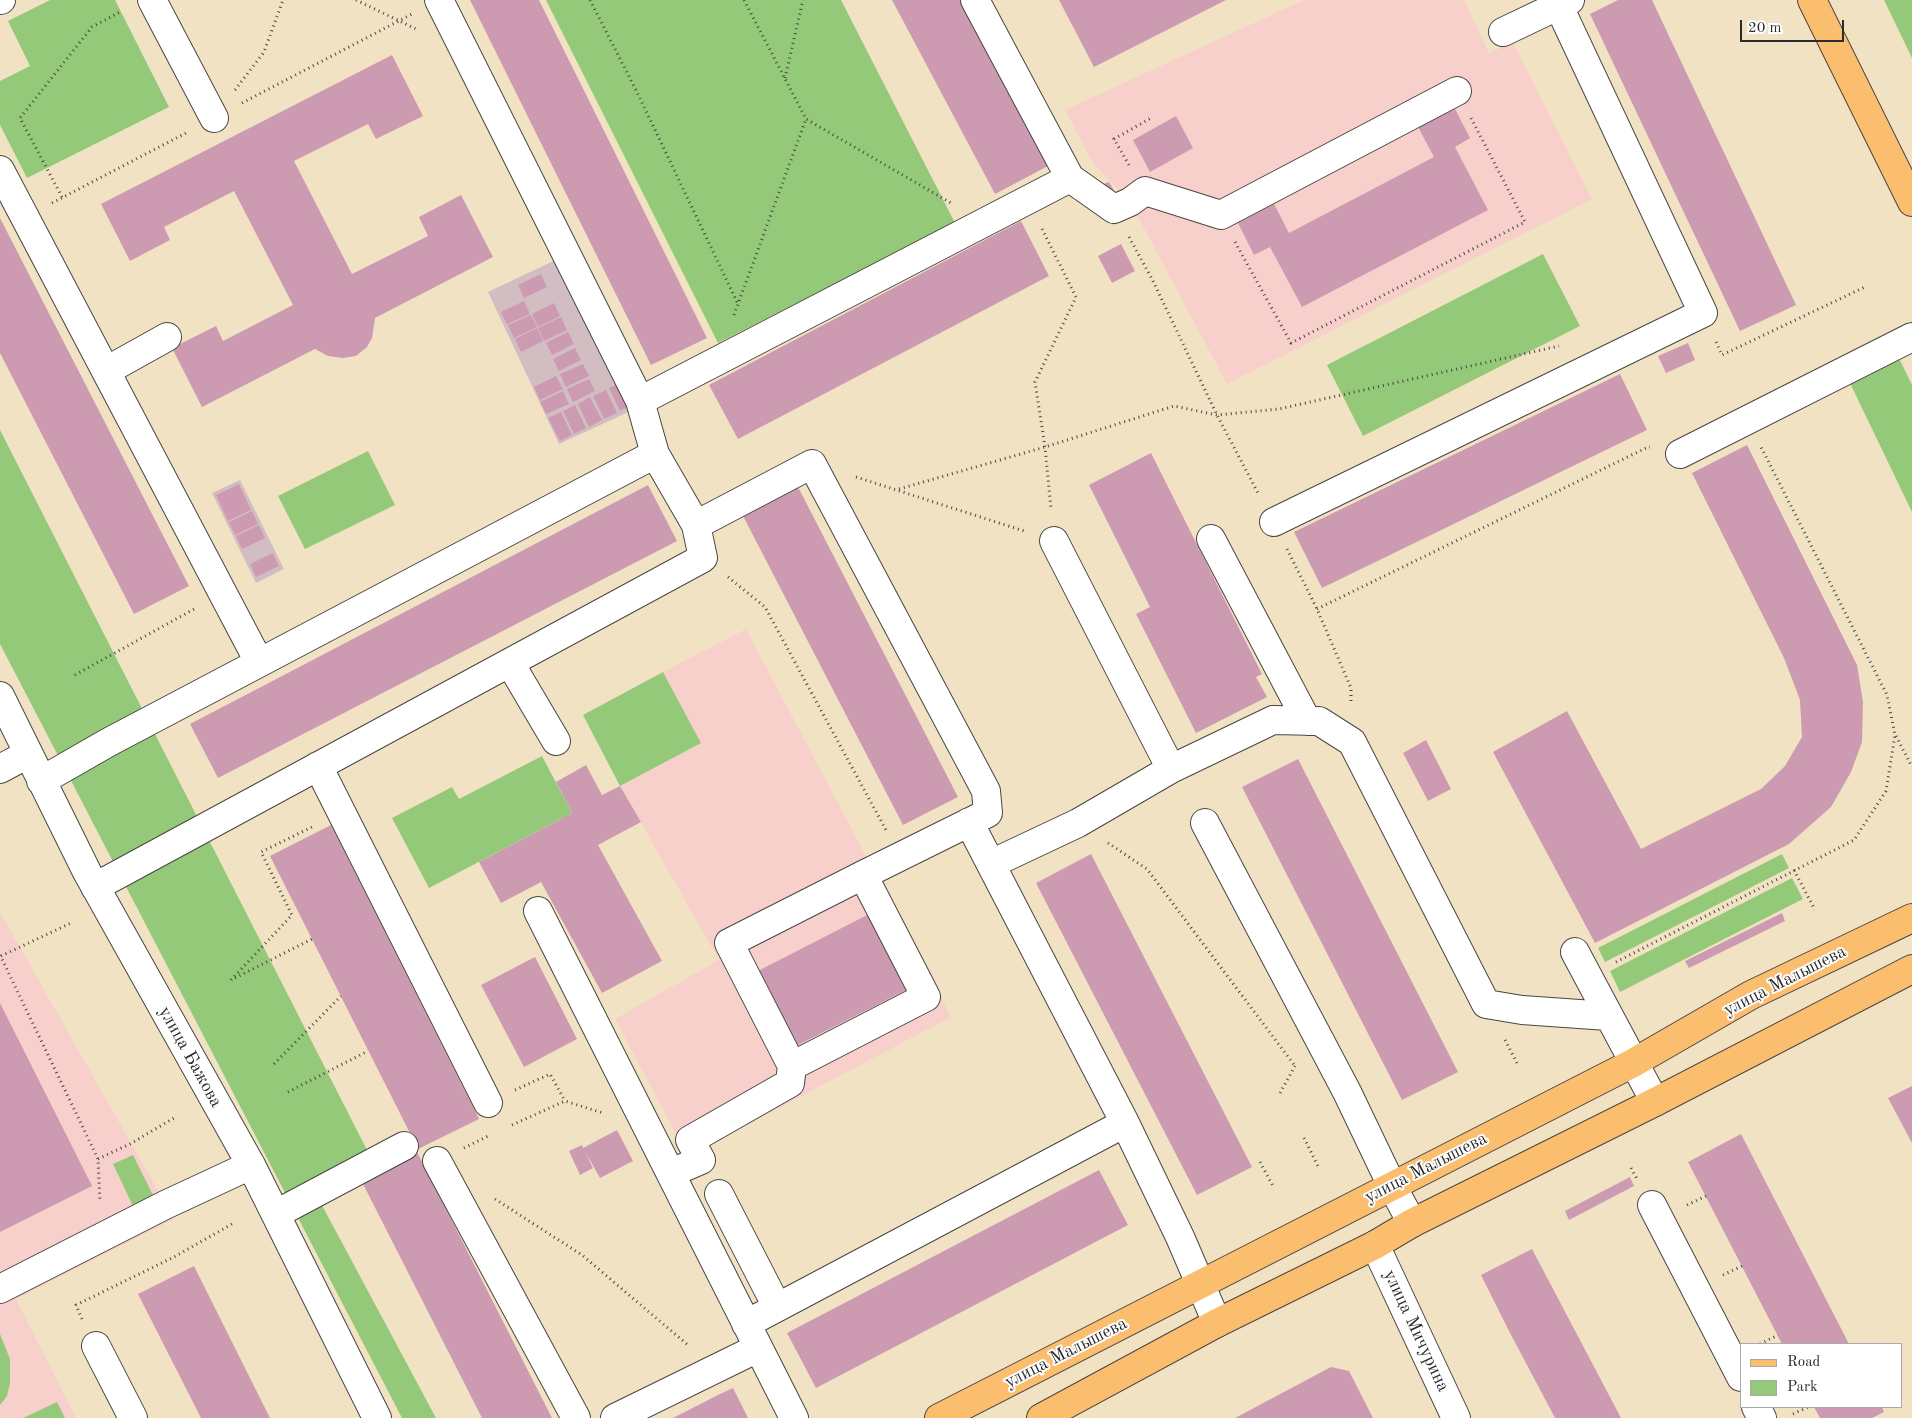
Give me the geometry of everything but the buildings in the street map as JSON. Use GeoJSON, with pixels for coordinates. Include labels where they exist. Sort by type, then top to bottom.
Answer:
{"type":"FeatureCollection","features":[{"type":"Feature","properties":{"kind":"main road"},"geometry":{"type":"LineString","coordinates":[[1812,0],[1912,202]]}},
{"type":"Feature","properties":{"kind":"main road","name":"улица Малышева"},"geometry":{"type":"LineString","coordinates":[[939,1418],[1633,1063],[1751,995],[1912,918]]}},
{"type":"Feature","properties":{"kind":"main road"},"geometry":{"type":"LineString","coordinates":[[1041,1418],[1217,1323],[1376,1245],[1412,1223],[1654,1102],[1912,969]]}},
{"type":"Feature","properties":{"kind":"street"},"geometry":{"type":"LineString","coordinates":[[95,887],[703,558],[696,525],[656,454],[640,401],[439,0]]}},
{"type":"Feature","properties":{"kind":"street"},"geometry":{"type":"LineString","coordinates":[[975,0],[1070,178],[1114,209],[1146,192],[1221,215],[1457,91]]}},
{"type":"Feature","properties":{"kind":"street"},"geometry":{"type":"LineString","coordinates":[[1274,522],[1703,313],[1561,2],[1503,32]]}},
{"type":"Feature","properties":{"kind":"street"},"geometry":{"type":"LineString","coordinates":[[140,3],[214,118]]}},
{"type":"Feature","properties":{"kind":"street"},"geometry":{"type":"LineString","coordinates":[[0,170],[259,662]]}},
{"type":"Feature","properties":{"kind":"street"},"geometry":{"type":"LineString","coordinates":[[640,401],[1070,178]]}},
{"type":"Feature","properties":{"kind":"street"},"geometry":{"type":"LineString","coordinates":[[106,371],[167,337]]}},
{"type":"Feature","properties":{"kind":"street"},"geometry":{"type":"LineString","coordinates":[[1680,454],[1912,337]]}},
{"type":"Feature","properties":{"kind":"street"},"geometry":{"type":"LineString","coordinates":[[41,781],[109,742],[259,662],[656,454]]}},
{"type":"Feature","properties":{"kind":"street"},"geometry":{"type":"LineString","coordinates":[[670,1173],[701,1160],[690,1140],[790,1083],[792,1066],[729,943],[988,813],[986,791],[812,464],[696,525]]}},
{"type":"Feature","properties":{"kind":"street"},"geometry":{"type":"LineString","coordinates":[[1211,539],[1307,721]]}},
{"type":"Feature","properties":{"kind":"street"},"geometry":{"type":"LineString","coordinates":[[1054,541],[1172,769]]}},
{"type":"Feature","properties":{"kind":"street"},"geometry":{"type":"LineString","coordinates":[[510,663],[556,741]]}},
{"type":"Feature","properties":{"kind":"street","name":"улица Бажова"},"geometry":{"type":"LineString","coordinates":[[0,696],[95,887],[251,1165],[377,1418]]}},
{"type":"Feature","properties":{"kind":"street"},"geometry":{"type":"LineString","coordinates":[[991,864],[1078,824],[1172,769],[1273,720],[1319,721],[1352,742],[1486,1004],[1522,1010],[1608,1016]]}},
{"type":"Feature","properties":{"kind":"street"},"geometry":{"type":"LineString","coordinates":[[0,769],[28,754]]}},
{"type":"Feature","properties":{"kind":"street"},"geometry":{"type":"LineString","coordinates":[[318,766],[488,1103]]}},
{"type":"Feature","properties":{"kind":"street"},"geometry":{"type":"LineString","coordinates":[[968,822],[1125,1123],[1180,1236],[1217,1323]]}},
{"type":"Feature","properties":{"kind":"street"},"geometry":{"type":"LineString","coordinates":[[1205,823],[1347,1092],[1412,1223]]}},
{"type":"Feature","properties":{"kind":"street"},"geometry":{"type":"LineString","coordinates":[[792,1066],[926,997],[863,875]]}},
{"type":"Feature","properties":{"kind":"street"},"geometry":{"type":"LineString","coordinates":[[538,911],[794,1418]]}},
{"type":"Feature","properties":{"kind":"street"},"geometry":{"type":"LineString","coordinates":[[1575,952],[1654,1102]]}},
{"type":"Feature","properties":{"kind":"street"},"geometry":{"type":"LineString","coordinates":[[746,1324],[1125,1123]]}},
{"type":"Feature","properties":{"kind":"street"},"geometry":{"type":"LineString","coordinates":[[276,1214],[404,1146]]}},
{"type":"Feature","properties":{"kind":"street"},"geometry":{"type":"LineString","coordinates":[[437,1161],[576,1418]]}},
{"type":"Feature","properties":{"kind":"street"},"geometry":{"type":"LineString","coordinates":[[0,1289],[251,1165]]}},
{"type":"Feature","properties":{"kind":"street"},"geometry":{"type":"LineString","coordinates":[[718,1194],[777,1308]]}},
{"type":"Feature","properties":{"kind":"street"},"geometry":{"type":"LineString","coordinates":[[1652,1205],[1740,1375]]}},
{"type":"Feature","properties":{"kind":"street","name":"улица Мичурина"},"geometry":{"type":"LineString","coordinates":[[1376,1245],[1456,1418]]}},
{"type":"Feature","properties":{"kind":"street"},"geometry":{"type":"LineString","coordinates":[[96,1346],[133,1418]]}},
{"type":"Feature","properties":{"kind":"street"},"geometry":{"type":"LineString","coordinates":[[615,1418],[758,1348]]}},
{"type":"Feature","properties":{"kind":"path"},"geometry":{"type":"LineString","coordinates":[[214,118],[264,52],[284,0]]}},
{"type":"Feature","properties":{"kind":"path"},"geometry":{"type":"LineString","coordinates":[[356,0],[465,50]]}},
{"type":"Feature","properties":{"kind":"path"},"geometry":{"type":"LineString","coordinates":[[590,0],[638,92],[738,304]]}},
{"type":"Feature","properties":{"kind":"path"},"geometry":{"type":"LineString","coordinates":[[744,0],[806,119],[984,222]]}},
{"type":"Feature","properties":{"kind":"path"},"geometry":{"type":"LineString","coordinates":[[785,79],[803,0]]}},
{"type":"Feature","properties":{"kind":"path"},"geometry":{"type":"LineString","coordinates":[[62,197],[20,118],[92,28],[140,3]]}},
{"type":"Feature","properties":{"kind":"path"},"geometry":{"type":"LineString","coordinates":[[1221,215],[1291,343],[1525,222],[1457,91]]}},
{"type":"Feature","properties":{"kind":"path"},"geometry":{"type":"LineString","coordinates":[[1146,192],[1114,139],[1151,118]]}},
{"type":"Feature","properties":{"kind":"path"},"geometry":{"type":"LineString","coordinates":[[720,359],[738,304],[806,119]]}},
{"type":"Feature","properties":{"kind":"path"},"geometry":{"type":"LineString","coordinates":[[812,464],[899,489],[1054,541],[1045,447],[1035,382],[1076,297],[1028,200]]}},
{"type":"Feature","properties":{"kind":"path"},"geometry":{"type":"LineString","coordinates":[[1114,209],[1152,279],[1217,415],[1274,522],[1317,609],[1351,688],[1352,742]]}},
{"type":"Feature","properties":{"kind":"path"},"geometry":{"type":"LineString","coordinates":[[1703,313],[1722,355],[1867,286]]}},
{"type":"Feature","properties":{"kind":"path"},"geometry":{"type":"LineString","coordinates":[[899,489],[1045,447],[1174,406],[1217,415],[1279,408],[1567,344]]}},
{"type":"Feature","properties":{"kind":"path"},"geometry":{"type":"LineString","coordinates":[[1317,609],[1648,446],[1680,454]]}},
{"type":"Feature","properties":{"kind":"path"},"geometry":{"type":"LineString","coordinates":[[1765,456],[1886,695],[1895,735],[1912,767]]}},
{"type":"Feature","properties":{"kind":"path"},"geometry":{"type":"LineString","coordinates":[[703,558],[765,607],[900,857]]}},
{"type":"Feature","properties":{"kind":"path"},"geometry":{"type":"LineString","coordinates":[[75,675],[200,607]]}},
{"type":"Feature","properties":{"kind":"path"},"geometry":{"type":"LineString","coordinates":[[1588,976],[1854,840],[1886,791],[1895,735]]}},
{"type":"Feature","properties":{"kind":"path"},"geometry":{"type":"LineString","coordinates":[[312,939],[231,980],[292,915],[261,852],[342,812]]}},
{"type":"Feature","properties":{"kind":"path"},"geometry":{"type":"LineString","coordinates":[[1078,824],[1147,869],[1295,1066],[1304,1070]]}},
{"type":"Feature","properties":{"kind":"path"},"geometry":{"type":"LineString","coordinates":[[1794,870],[1815,910]]}},
{"type":"Feature","properties":{"kind":"path"},"geometry":{"type":"LineString","coordinates":[[71,923],[0,956],[98,1159],[101,1238]]}},
{"type":"Feature","properties":{"kind":"path"},"geometry":{"type":"LineString","coordinates":[[274,1064],[341,996]]}},
{"type":"Feature","properties":{"kind":"path"},"geometry":{"type":"LineString","coordinates":[[288,1092],[368,1051]]}},
{"type":"Feature","properties":{"kind":"path"},"geometry":{"type":"LineString","coordinates":[[1280,1093],[1295,1066]]}},
{"type":"Feature","properties":{"kind":"path"},"geometry":{"type":"LineString","coordinates":[[488,1103],[550,1074],[565,1101]]}},
{"type":"Feature","properties":{"kind":"path"},"geometry":{"type":"LineString","coordinates":[[507,1128],[565,1101],[647,1126]]}},
{"type":"Feature","properties":{"kind":"path"},"geometry":{"type":"LineString","coordinates":[[98,1159],[130,1144],[174,1118]]}},
{"type":"Feature","properties":{"kind":"path"},"geometry":{"type":"LineString","coordinates":[[437,1161],[498,1132]]}},
{"type":"Feature","properties":{"kind":"path"},"geometry":{"type":"LineString","coordinates":[[1304,1138],[1318,1166]]}},
{"type":"Feature","properties":{"kind":"path"},"geometry":{"type":"LineString","coordinates":[[1260,1162],[1274,1188]]}},
{"type":"Feature","properties":{"kind":"path"},"geometry":{"type":"LineString","coordinates":[[493,1197],[582,1254],[689,1346],[698,1342]]}},
{"type":"Feature","properties":{"kind":"path"},"geometry":{"type":"LineString","coordinates":[[96,1346],[76,1305],[174,1257],[232,1224]]}},
{"type":"Feature","properties":{"kind":"path"},"geometry":{"type":"LineString","coordinates":[[1762,1343],[1778,1335]]}},
{"type":"Feature","properties":{"kind":"path"},"geometry":{"type":"LineString","coordinates":[[1786,1418],[1806,1408]]}},
{"type":"Feature","properties":{"kind":"shaded area"},"geometry":{"type":"Polygon","coordinates":[[[1304,0],[1464,0],[1489,53],[1513,42],[1592,199],[1227,384],[1130,202],[1093,163],[1065,110],[1304,0]]]}},
{"type":"Feature","properties":{"kind":"shaded area"},"geometry":{"type":"Polygon","coordinates":[[[564,256],[635,409],[559,444],[488,292],[564,256]]]}},
{"type":"Feature","properties":{"kind":"shaded area"},"geometry":{"type":"Polygon","coordinates":[[[240,480],[284,569],[256,583],[212,493],[240,480]]]}},
{"type":"Feature","properties":{"kind":"shaded area"},"geometry":{"type":"Polygon","coordinates":[[[746,629],[951,1017],[688,1156],[615,1019],[719,960],[620,786],[701,743],[663,672],[746,629]]]}},
{"type":"Feature","properties":{"kind":"shaded area"},"geometry":{"type":"Polygon","coordinates":[[[0,912],[174,1219],[16,1299],[76,1418],[0,1418],[0,912]]]}},
{"type":"Feature","properties":{"kind":"green space"},"geometry":{"type":"Polygon","coordinates":[[[50,0],[115,0],[169,107],[27,178],[0,125],[0,81],[30,66],[8,21],[50,0]]]}},
{"type":"Feature","properties":{"kind":"green space"},"geometry":{"type":"Polygon","coordinates":[[[546,0],[841,0],[955,223],[718,343],[546,0]]]}},
{"type":"Feature","properties":{"kind":"green space"},"geometry":{"type":"Polygon","coordinates":[[[1884,0],[1912,0],[1912,58],[1884,0]]]}},
{"type":"Feature","properties":{"kind":"green space"},"geometry":{"type":"Polygon","coordinates":[[[1543,254],[1580,326],[1363,436],[1327,365],[1543,254]]]}},
{"type":"Feature","properties":{"kind":"green space"},"geometry":{"type":"Polygon","coordinates":[[[1899,358],[1912,385],[1912,512],[1849,381],[1899,358]]]}},
{"type":"Feature","properties":{"kind":"green space"},"geometry":{"type":"Polygon","coordinates":[[[0,430],[368,1152],[310,1183],[436,1418],[402,1418],[0,644],[0,430]]]}},
{"type":"Feature","properties":{"kind":"green space"},"geometry":{"type":"Polygon","coordinates":[[[368,451],[395,505],[305,549],[278,496],[368,451]]]}},
{"type":"Feature","properties":{"kind":"green space"},"geometry":{"type":"Polygon","coordinates":[[[663,672],[701,743],[620,786],[583,715],[663,672]]]}},
{"type":"Feature","properties":{"kind":"green space"},"geometry":{"type":"Polygon","coordinates":[[[542,756],[572,813],[429,888],[392,818],[452,787],[459,799],[542,756]]]}},
{"type":"Feature","properties":{"kind":"green space"},"geometry":{"type":"Polygon","coordinates":[[[1782,854],[1789,868],[1605,962],[1598,948],[1782,854]]]}},
{"type":"Feature","properties":{"kind":"green space"},"geometry":{"type":"Polygon","coordinates":[[[1792,878],[1803,899],[1620,992],[1610,971],[1792,878]]]}},
{"type":"Feature","properties":{"kind":"green space"},"geometry":{"type":"Polygon","coordinates":[[[133,1155],[154,1197],[133,1206],[113,1164],[133,1155]]]}},
{"type":"Feature","properties":{"kind":"green space"},"geometry":{"type":"Polygon","coordinates":[[[0,1334],[10,1359],[10,1383],[7,1396],[0,1405],[0,1334]]]}},
{"type":"Feature","properties":{"kind":"green space"},"geometry":{"type":"Polygon","coordinates":[[[57,1402],[65,1418],[23,1418],[57,1402]]]}}]}
